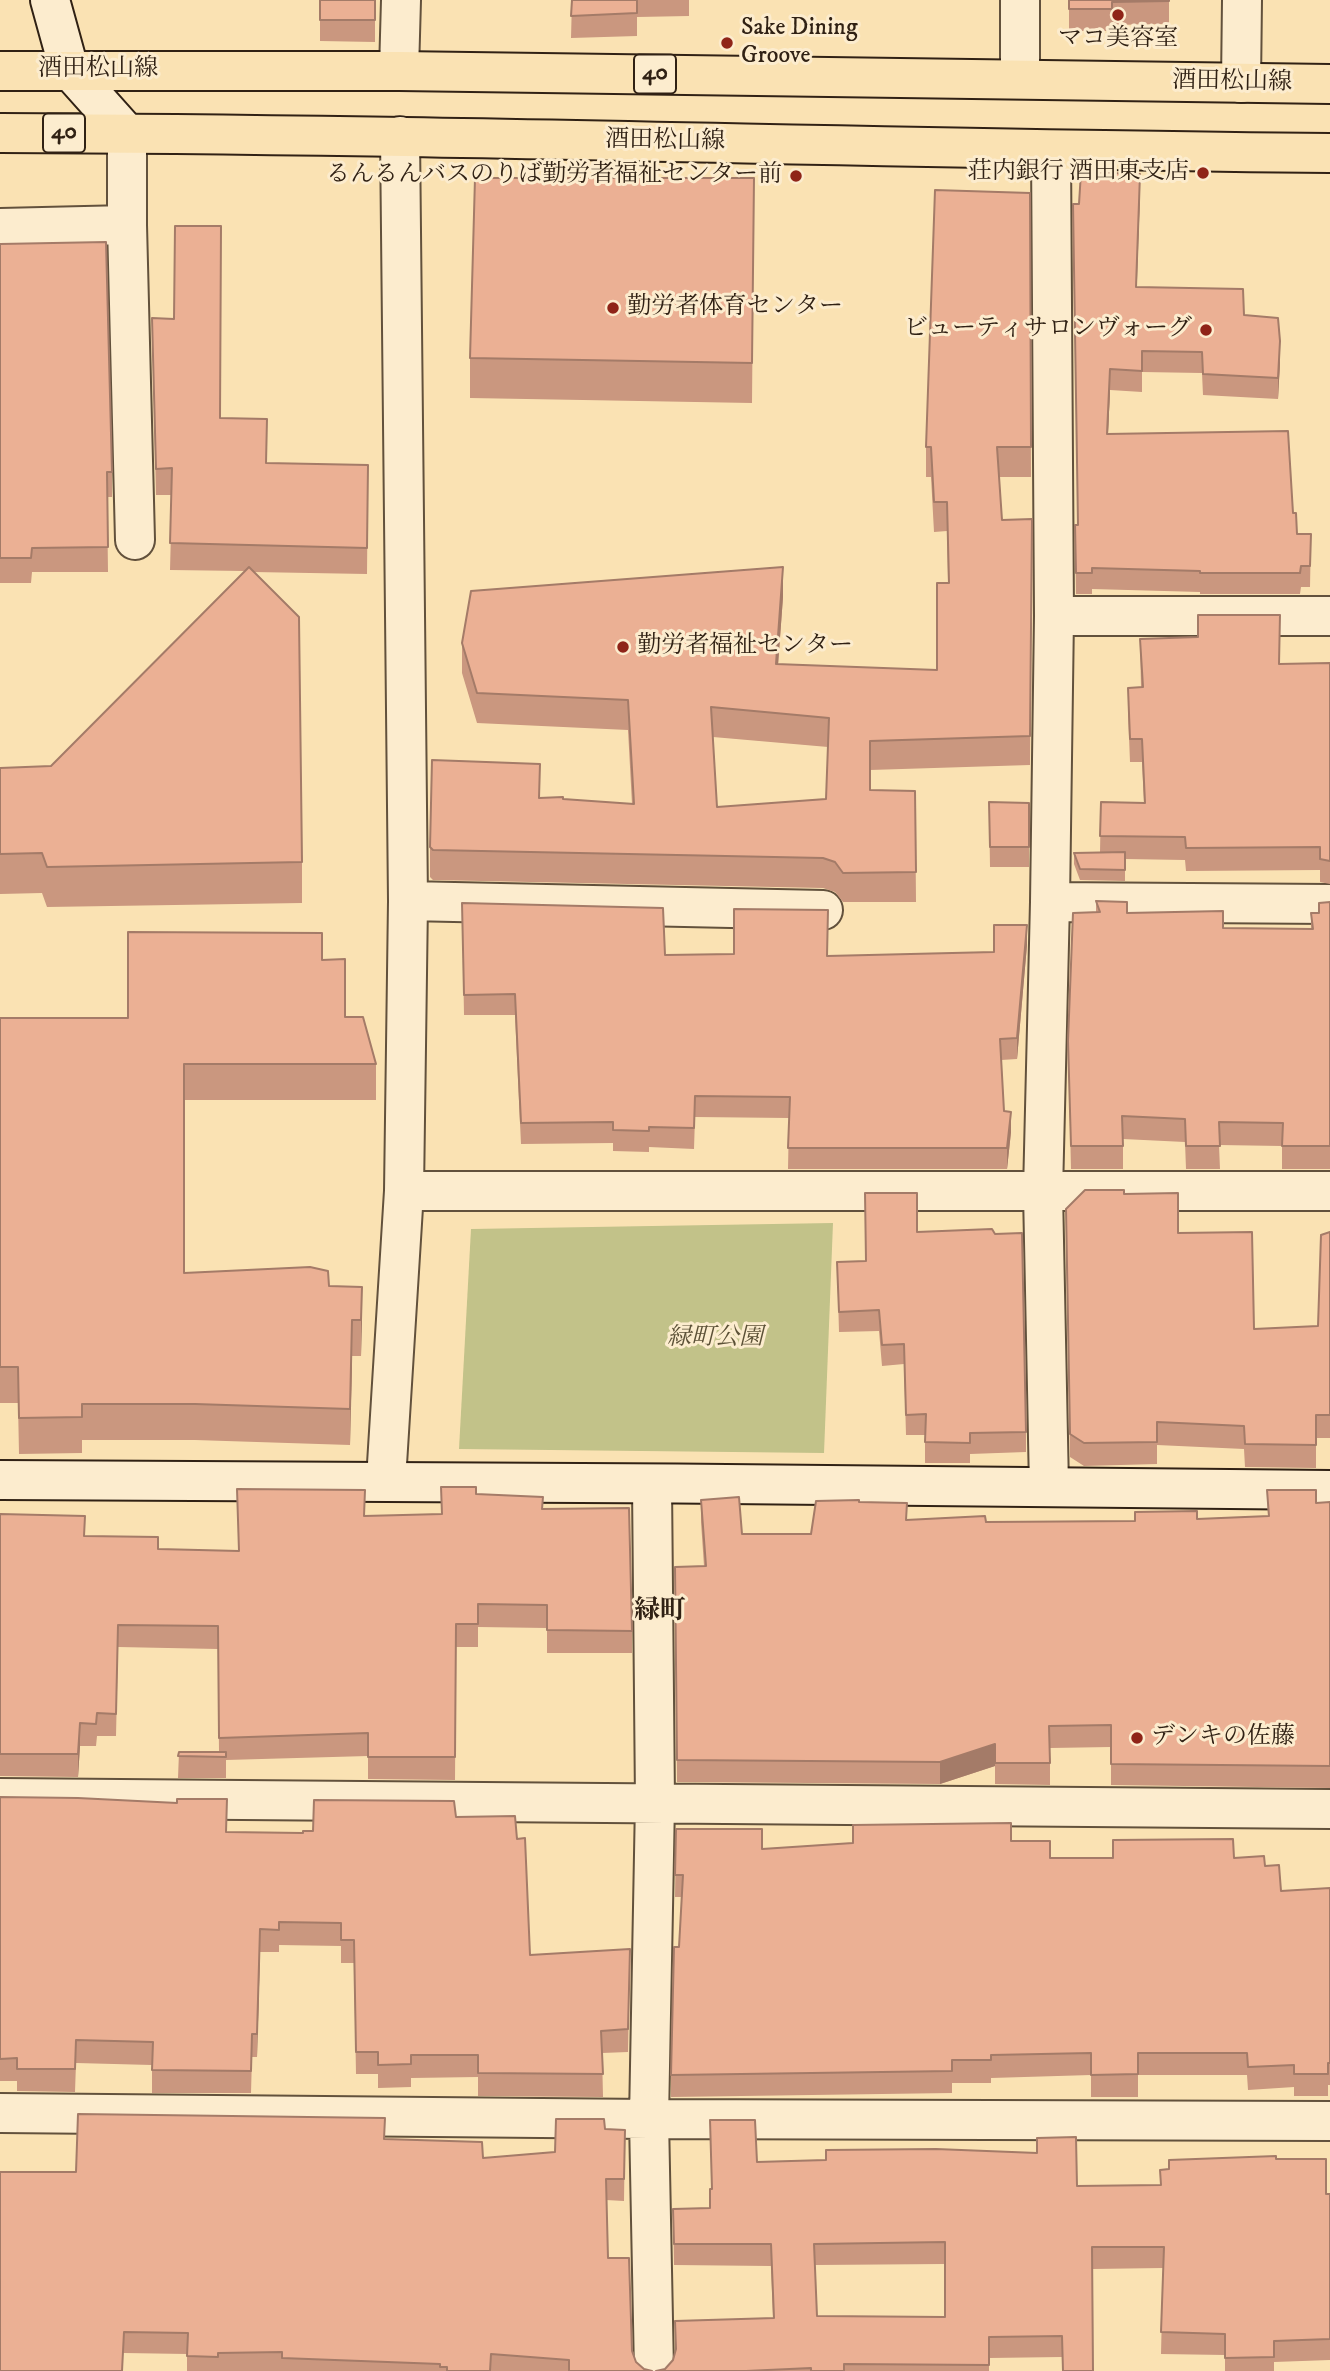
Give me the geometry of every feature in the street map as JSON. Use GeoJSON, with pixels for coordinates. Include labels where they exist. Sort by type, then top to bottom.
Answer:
{"type":"FeatureCollection","features":[{"type":"Feature","properties":{"kind":"main road","name":"酒田松山線"},"geometry":{"type":"LineString","coordinates":[[0,71],[399,71],[1330,84]]}},
{"type":"Feature","properties":{"kind":"main road","name":"酒田松山線"},"geometry":{"type":"LineString","coordinates":[[0,133],[400,136],[1051,151],[1330,153]]}},
{"type":"Feature","properties":{"kind":"street"},"geometry":{"type":"LineString","coordinates":[[50,0],[69,69],[127,134],[135,540]]}},
{"type":"Feature","properties":{"kind":"street"},"geometry":{"type":"LineString","coordinates":[[399,71],[401,0]]}},
{"type":"Feature","properties":{"kind":"street"},"geometry":{"type":"LineString","coordinates":[[1020,0],[1020,79]]}},
{"type":"Feature","properties":{"kind":"street"},"geometry":{"type":"LineString","coordinates":[[1241,83],[1242,0]]}},
{"type":"Feature","properties":{"kind":"street"},"geometry":{"type":"LineString","coordinates":[[386,1480],[404,1191],[408,901],[400,136]]}},
{"type":"Feature","properties":{"kind":"street"},"geometry":{"type":"LineString","coordinates":[[1049,1487],[1043,1192],[1054,615],[1051,151]]}},
{"type":"Feature","properties":{"kind":"street"},"geometry":{"type":"LineString","coordinates":[[0,228],[127,225]]}},
{"type":"Feature","properties":{"kind":"street"},"geometry":{"type":"LineString","coordinates":[[1054,615],[1330,616]]}},
{"type":"Feature","properties":{"kind":"street"},"geometry":{"type":"LineString","coordinates":[[408,901],[823,910]]}},
{"type":"Feature","properties":{"kind":"street"},"geometry":{"type":"LineString","coordinates":[[1050,902],[1330,904]]}},
{"type":"Feature","properties":{"kind":"street"},"geometry":{"type":"LineString","coordinates":[[404,1191],[1330,1191]]}},
{"type":"Feature","properties":{"kind":"street"},"geometry":{"type":"LineString","coordinates":[[0,1480],[386,1480],[652,1485],[1330,1490]]}},
{"type":"Feature","properties":{"kind":"street"},"geometry":{"type":"LineString","coordinates":[[652,1485],[655,1802],[649,2119],[654,2371]]}},
{"type":"Feature","properties":{"kind":"street"},"geometry":{"type":"LineString","coordinates":[[0,1798],[1330,1809]]}},
{"type":"Feature","properties":{"kind":"street"},"geometry":{"type":"LineString","coordinates":[[0,2113],[1330,2121]]}},
{"type":"Feature","properties":{"kind":"green space","name":"緑町公園"},"geometry":{"type":"Polygon","coordinates":[[[833,1223],[824,1453],[459,1449],[471,1229],[833,1223]]]}},
{"type":"Feature","properties":{"kind":"building"},"geometry":{"type":"Polygon","coordinates":[[[320,0],[375,0],[375,20],[320,20],[320,0]]]}},
{"type":"Feature","properties":{"kind":"building"},"geometry":{"type":"Polygon","coordinates":[[[572,0],[637,0],[637,13],[571,16],[572,0]]]}},
{"type":"Feature","properties":{"kind":"building"},"geometry":{"type":"Polygon","coordinates":[[[1069,0],[1169,1],[1112,2],[1112,9],[1069,9],[1069,0]]]}},
{"type":"Feature","properties":{"kind":"building"},"geometry":{"type":"Polygon","coordinates":[[[1081,172],[1140,174],[1136,287],[1243,289],[1244,315],[1278,318],[1278,378],[1203,374],[1202,352],[1142,351],[1142,371],[1110,369],[1107,434],[1288,431],[1293,513],[1296,513],[1297,534],[1311,534],[1310,566],[1301,566],[1300,573],[1200,573],[1092,568],[1092,573],[1076,573],[1075,525],[1078,525],[1073,204],[1079,204],[1081,172]]]}},
{"type":"Feature","properties":{"kind":"building","name":"勤労者体育センター"},"geometry":{"type":"Polygon","coordinates":[[[475,178],[754,178],[752,363],[470,358],[475,178]]]}},
{"type":"Feature","properties":{"kind":"building"},"geometry":{"type":"Polygon","coordinates":[[[935,190],[1030,193],[1031,447],[997,447],[1002,520],[1032,519],[1030,736],[870,741],[870,790],[915,791],[916,872],[843,873],[835,862],[823,858],[433,850],[430,847],[432,760],[540,764],[539,798],[563,797],[634,804],[628,700],[477,693],[462,643],[471,591],[783,567],[776,664],[937,670],[937,583],[949,583],[947,502],[934,502],[931,447],[926,447],[935,190]],[[711,707],[717,807],[826,799],[829,718],[711,707]]]}},
{"type":"Feature","properties":{"kind":"building"},"geometry":{"type":"Polygon","coordinates":[[[175,226],[221,226],[220,418],[267,419],[266,463],[368,465],[367,548],[170,543],[172,468],[156,469],[152,318],[174,319],[175,226]]]}},
{"type":"Feature","properties":{"kind":"building"},"geometry":{"type":"Polygon","coordinates":[[[106,242],[112,472],[107,472],[108,547],[32,548],[31,558],[0,558],[0,244],[106,242]]]}},
{"type":"Feature","properties":{"kind":"building"},"geometry":{"type":"Polygon","coordinates":[[[249,567],[299,617],[302,862],[47,867],[42,853],[0,854],[0,768],[51,766],[249,567]]]}},
{"type":"Feature","properties":{"kind":"building"},"geometry":{"type":"Polygon","coordinates":[[[1198,615],[1280,615],[1279,664],[1330,663],[1330,861],[1320,859],[1320,847],[1186,848],[1185,837],[1100,836],[1101,802],[1145,803],[1142,739],[1130,739],[1128,688],[1143,687],[1140,639],[1198,637],[1198,615]]]}},
{"type":"Feature","properties":{"kind":"building"},"geometry":{"type":"Polygon","coordinates":[[[989,802],[1029,803],[1029,847],[990,847],[989,802]]]}},
{"type":"Feature","properties":{"kind":"building"},"geometry":{"type":"Polygon","coordinates":[[[1125,852],[1125,870],[1080,869],[1074,853],[1125,852]]]}},
{"type":"Feature","properties":{"kind":"building"},"geometry":{"type":"Polygon","coordinates":[[[1096,901],[1127,902],[1127,913],[1223,911],[1223,928],[1313,929],[1311,913],[1319,913],[1319,903],[1330,902],[1330,1146],[1282,1146],[1283,1123],[1219,1122],[1220,1146],[1186,1146],[1185,1119],[1122,1116],[1123,1146],[1071,1146],[1068,1041],[1073,913],[1100,912],[1096,901]]]}},
{"type":"Feature","properties":{"kind":"building"},"geometry":{"type":"Polygon","coordinates":[[[462,903],[663,908],[665,955],[734,954],[734,909],[828,910],[827,956],[994,952],[994,925],[1027,925],[1017,1038],[1000,1039],[1004,1111],[1011,1112],[1007,1148],[788,1148],[790,1097],[695,1096],[694,1128],[649,1127],[649,1131],[613,1130],[613,1122],[521,1123],[515,994],[464,995],[462,903]]]}},
{"type":"Feature","properties":{"kind":"building"},"geometry":{"type":"Polygon","coordinates":[[[128,932],[322,933],[322,960],[345,959],[345,1017],[363,1017],[376,1064],[184,1064],[184,1273],[310,1267],[328,1271],[329,1286],[362,1287],[361,1320],[352,1320],[350,1409],[195,1404],[82,1404],[82,1417],[19,1418],[18,1367],[0,1367],[0,1018],[128,1018],[128,932]]]}},
{"type":"Feature","properties":{"kind":"building"},"geometry":{"type":"Polygon","coordinates":[[[1085,1190],[1124,1190],[1124,1194],[1178,1193],[1178,1233],[1252,1232],[1254,1329],[1318,1326],[1321,1235],[1330,1232],[1330,1415],[1316,1415],[1316,1445],[1245,1444],[1244,1426],[1157,1422],[1157,1442],[1084,1443],[1070,1434],[1066,1209],[1085,1190]]]}},
{"type":"Feature","properties":{"kind":"building"},"geometry":{"type":"Polygon","coordinates":[[[865,1193],[917,1193],[917,1232],[992,1229],[995,1234],[1022,1233],[1026,1432],[970,1433],[970,1443],[925,1442],[926,1414],[906,1415],[904,1344],[882,1345],[879,1310],[839,1312],[837,1262],[866,1261],[865,1193]]]}},
{"type":"Feature","properties":{"kind":"building"},"geometry":{"type":"Polygon","coordinates":[[[441,1487],[476,1487],[476,1494],[543,1497],[542,1509],[629,1508],[632,1631],[547,1630],[547,1605],[478,1604],[478,1624],[456,1624],[455,1757],[368,1757],[368,1733],[219,1738],[218,1626],[118,1625],[116,1714],[97,1713],[96,1724],[80,1723],[78,1754],[0,1754],[0,1514],[85,1516],[84,1536],[158,1537],[158,1549],[239,1551],[237,1489],[365,1490],[364,1516],[442,1514],[441,1487]]]}},
{"type":"Feature","properties":{"kind":"building"},"geometry":{"type":"Polygon","coordinates":[[[1267,1490],[1316,1490],[1316,1503],[1330,1502],[1330,1766],[1111,1764],[1111,1725],[1049,1726],[1050,1763],[995,1763],[995,1744],[940,1762],[677,1760],[675,1567],[706,1566],[701,1500],[739,1497],[742,1534],[811,1534],[816,1501],[907,1503],[906,1520],[985,1516],[986,1522],[1135,1521],[1135,1512],[1197,1511],[1197,1519],[1269,1516],[1267,1490]]]}},
{"type":"Feature","properties":{"kind":"building"},"geometry":{"type":"Polygon","coordinates":[[[179,1752],[226,1752],[226,1757],[178,1756],[179,1752]]]}},
{"type":"Feature","properties":{"kind":"building"},"geometry":{"type":"Polygon","coordinates":[[[0,1797],[177,1803],[177,1799],[227,1799],[226,1832],[313,1831],[314,1800],[454,1801],[456,1817],[515,1816],[517,1839],[525,1838],[530,1955],[630,1949],[628,2029],[601,2031],[603,2074],[478,2073],[478,2055],[411,2055],[411,2064],[378,2065],[378,2052],[356,2052],[354,1940],[341,1940],[341,1923],[279,1922],[279,1930],[260,1929],[257,2034],[252,2034],[251,2071],[152,2070],[153,2042],[76,2040],[75,2069],[17,2069],[17,2058],[0,2059],[0,1797]]]}},
{"type":"Feature","properties":{"kind":"building"},"geometry":{"type":"Polygon","coordinates":[[[1011,1823],[1011,1841],[1050,1841],[1050,1858],[1113,1858],[1113,1840],[1233,1839],[1234,1858],[1264,1856],[1265,1866],[1279,1865],[1281,1891],[1330,1888],[1328,2074],[1294,2074],[1294,2065],[1248,2067],[1247,2053],[1138,2053],[1138,2074],[1091,2075],[1091,2053],[991,2055],[991,2060],[952,2060],[952,2071],[671,2075],[674,1947],[679,1947],[683,1875],[675,1875],[676,1829],[762,1829],[762,1849],[853,1843],[853,1825],[1011,1823]]]}},
{"type":"Feature","properties":{"kind":"building"},"geometry":{"type":"Polygon","coordinates":[[[78,2114],[385,2118],[384,2139],[482,2142],[483,2158],[555,2152],[556,2119],[604,2119],[605,2129],[625,2130],[624,2179],[606,2179],[608,2258],[629,2258],[632,2351],[636,2362],[644,2369],[652,2371],[569,2371],[569,2360],[491,2354],[490,2371],[447,2371],[447,2367],[440,2367],[440,2364],[282,2358],[282,2352],[218,2353],[218,2357],[187,2356],[188,2333],[124,2332],[122,2371],[0,2371],[0,2172],[76,2172],[78,2114]]]}},
{"type":"Feature","properties":{"kind":"building"},"geometry":{"type":"Polygon","coordinates":[[[710,2120],[755,2120],[757,2162],[826,2160],[826,2150],[936,2149],[1037,2153],[1037,2138],[1076,2137],[1077,2186],[1161,2185],[1160,2170],[1169,2169],[1169,2160],[1276,2156],[1276,2159],[1326,2159],[1326,2194],[1330,2194],[1330,2339],[1274,2341],[1274,2357],[1225,2358],[1225,2334],[1161,2332],[1164,2247],[1092,2247],[1093,2371],[1063,2371],[1062,2336],[989,2337],[989,2365],[844,2364],[844,2371],[811,2371],[811,2368],[656,2371],[665,2369],[673,2360],[676,2349],[675,2321],[774,2318],[771,2244],[674,2244],[673,2209],[710,2208],[710,2120]],[[945,2242],[814,2244],[817,2316],[945,2317],[945,2242]]]}},
{"type":"Feature","properties":{"kind":"place","name":"マコ美容室"},"geometry":{"type":"Point","coordinates":[1118,15]}},
{"type":"Feature","properties":{"kind":"place","name":"Sake Dining Groove"},"geometry":{"type":"Point","coordinates":[727,43]}},
{"type":"Feature","properties":{"kind":"place","name":"荘内銀行 酒田東支店"},"geometry":{"type":"Point","coordinates":[1203,173]}},
{"type":"Feature","properties":{"kind":"place","name":"るんるんバスのりば勤労者福祉センター前"},"geometry":{"type":"Point","coordinates":[796,176]}},
{"type":"Feature","properties":{"kind":"place","name":"勤労者体育センター"},"geometry":{"type":"Point","coordinates":[613,308]}},
{"type":"Feature","properties":{"kind":"place","name":"ビューティサロンヴォーグ"},"geometry":{"type":"Point","coordinates":[1206,330]}},
{"type":"Feature","properties":{"kind":"place","name":"勤労者福祉センター"},"geometry":{"type":"Point","coordinates":[623,647]}},
{"type":"Feature","properties":{"kind":"place","name":"デンキの佐藤"},"geometry":{"type":"Point","coordinates":[1137,1738]}},
{"type":"Feature","properties":{"kind":"district","name":"緑町"},"geometry":{"type":"Point","coordinates":[660,1613]}}]}
